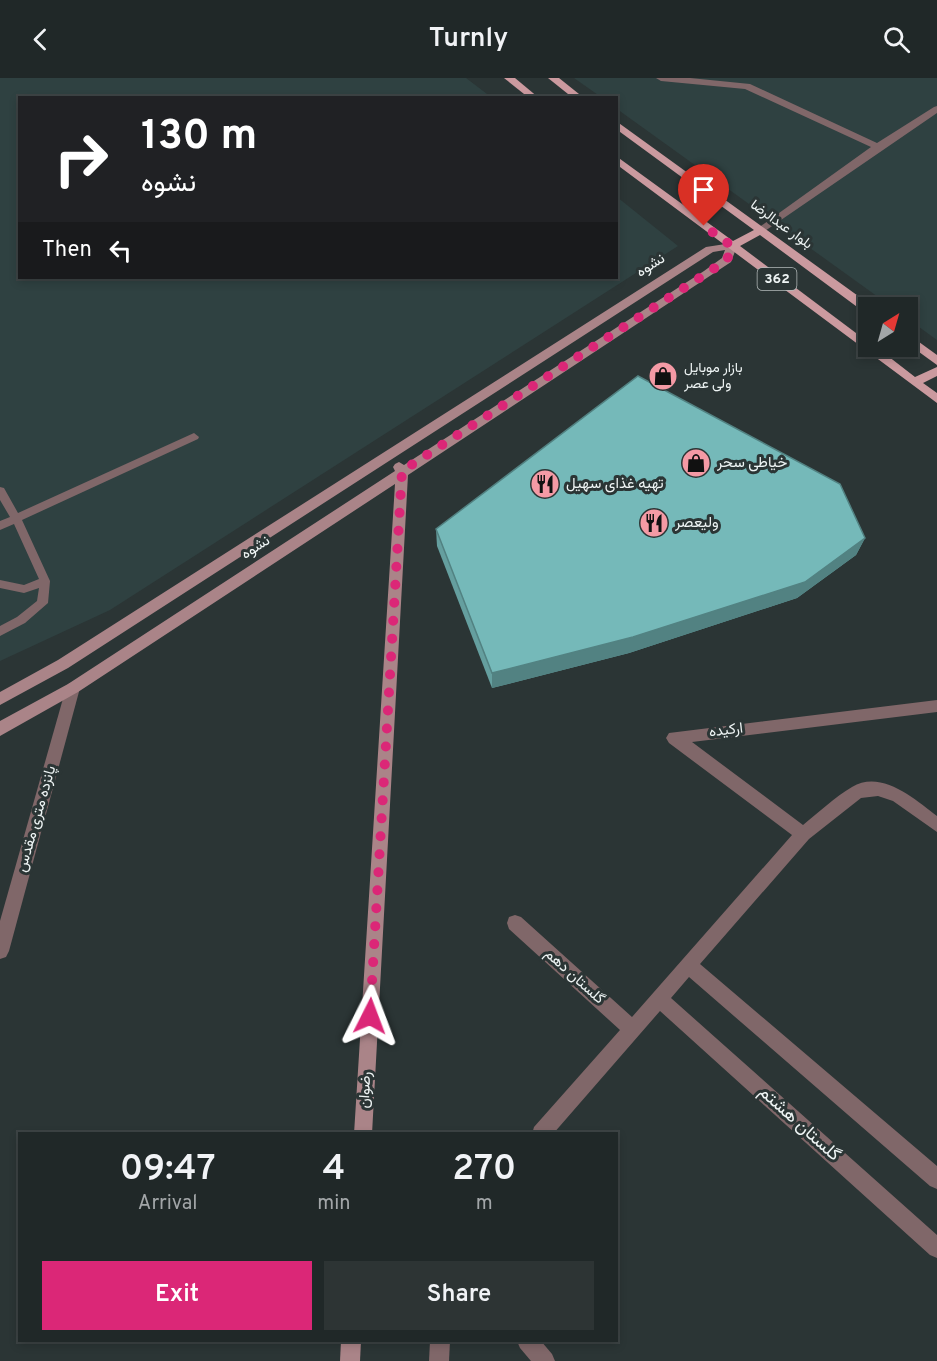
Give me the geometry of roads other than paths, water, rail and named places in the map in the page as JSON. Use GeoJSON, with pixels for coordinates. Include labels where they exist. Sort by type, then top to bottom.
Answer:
{"type":"FeatureCollection","features":[{"type":"Feature","properties":{"kind":"main road"},"geometry":{"type":"LineString","coordinates":[[509,78],[532,96]]}},
{"type":"Feature","properties":{"kind":"main road"},"geometry":{"type":"LineString","coordinates":[[553,78],[577,96]]}},
{"type":"Feature","properties":{"kind":"main road","name":"بلوار عبدالرضا"},"geometry":{"type":"LineString","coordinates":[[618,125],[858,302]]}},
{"type":"Feature","properties":{"kind":"main road","name":"362"},"geometry":{"type":"LineString","coordinates":[[618,160],[937,399]]}},
{"type":"Feature","properties":{"kind":"main road"},"geometry":{"type":"LineString","coordinates":[[732,246],[762,230]]}},
{"type":"Feature","properties":{"kind":"main road","name":"نشوه"},"geometry":{"type":"LineString","coordinates":[[0,699],[63,664],[710,249],[732,246],[727,260],[718,267],[402,471],[74,688],[0,729]]}},
{"type":"Feature","properties":{"kind":"main road"},"geometry":{"type":"LineString","coordinates":[[918,346],[937,361]]}},
{"type":"Feature","properties":{"kind":"main road"},"geometry":{"type":"LineString","coordinates":[[914,382],[937,371]]}},
{"type":"Feature","properties":{"kind":"main road"},"geometry":{"type":"LineString","coordinates":[[392,453],[402,471]]}},
{"type":"Feature","properties":{"kind":"main road","name":"رضوان"},"geometry":{"type":"LineString","coordinates":[[363,1132],[402,471]]}},
{"type":"Feature","properties":{"kind":"main road"},"geometry":{"type":"LineString","coordinates":[[63,664],[74,688]]}},
{"type":"Feature","properties":{"kind":"main road"},"geometry":{"type":"LineString","coordinates":[[350,1361],[351,1342]]}},
{"type":"Feature","properties":{"kind":"street"},"geometry":{"type":"LineString","coordinates":[[661,78],[744,82],[878,147]]}},
{"type":"Feature","properties":{"kind":"street"},"geometry":{"type":"LineString","coordinates":[[762,230],[878,147],[937,109]]}},
{"type":"Feature","properties":{"kind":"street","name":"پانزده متری مقدس"},"geometry":{"type":"LineString","coordinates":[[0,951],[74,688]]}},
{"type":"Feature","properties":{"kind":"street","name":"ارکیده"},"geometry":{"type":"LineString","coordinates":[[803,834],[674,738],[937,706]]}},
{"type":"Feature","properties":{"kind":"street"},"geometry":{"type":"LineString","coordinates":[[543,1132],[803,834],[858,791],[878,789],[898,796],[937,825]]}},
{"type":"Feature","properties":{"kind":"street","name":"گلستان دهم"},"geometry":{"type":"LineString","coordinates":[[515,923],[633,1030]]}},
{"type":"Feature","properties":{"kind":"street"},"geometry":{"type":"LineString","coordinates":[[689,966],[937,1179]]}},
{"type":"Feature","properties":{"kind":"street","name":"گلستان هشتم"},"geometry":{"type":"LineString","coordinates":[[660,1000],[937,1248]]}},
{"type":"Feature","properties":{"kind":"street"},"geometry":{"type":"LineString","coordinates":[[439,1361],[440,1342]]}},
{"type":"Feature","properties":{"kind":"street"},"geometry":{"type":"LineString","coordinates":[[528,1342],[544,1361]]}},
{"type":"Feature","properties":{"kind":"lane"},"geometry":{"type":"LineString","coordinates":[[0,526],[195,437]]}},
{"type":"Feature","properties":{"kind":"lane"},"geometry":{"type":"LineString","coordinates":[[0,492],[17,520],[45,581],[42,603],[21,620],[0,631]]}},
{"type":"Feature","properties":{"kind":"lane"},"geometry":{"type":"LineString","coordinates":[[0,584],[24,589],[45,581]]}},
{"type":"Feature","properties":{"kind":"place","name":"بازار موبایل ولی عصر"},"geometry":{"type":"Point","coordinates":[663,376]}},
{"type":"Feature","properties":{"kind":"place","name":"خیاطی سحر"},"geometry":{"type":"Point","coordinates":[696,463]}},
{"type":"Feature","properties":{"kind":"place","name":"تهیه غذای سهیل"},"geometry":{"type":"Point","coordinates":[545,484]}},
{"type":"Feature","properties":{"kind":"place","name":"ولیعصر"},"geometry":{"type":"Point","coordinates":[654,523]}}]}
